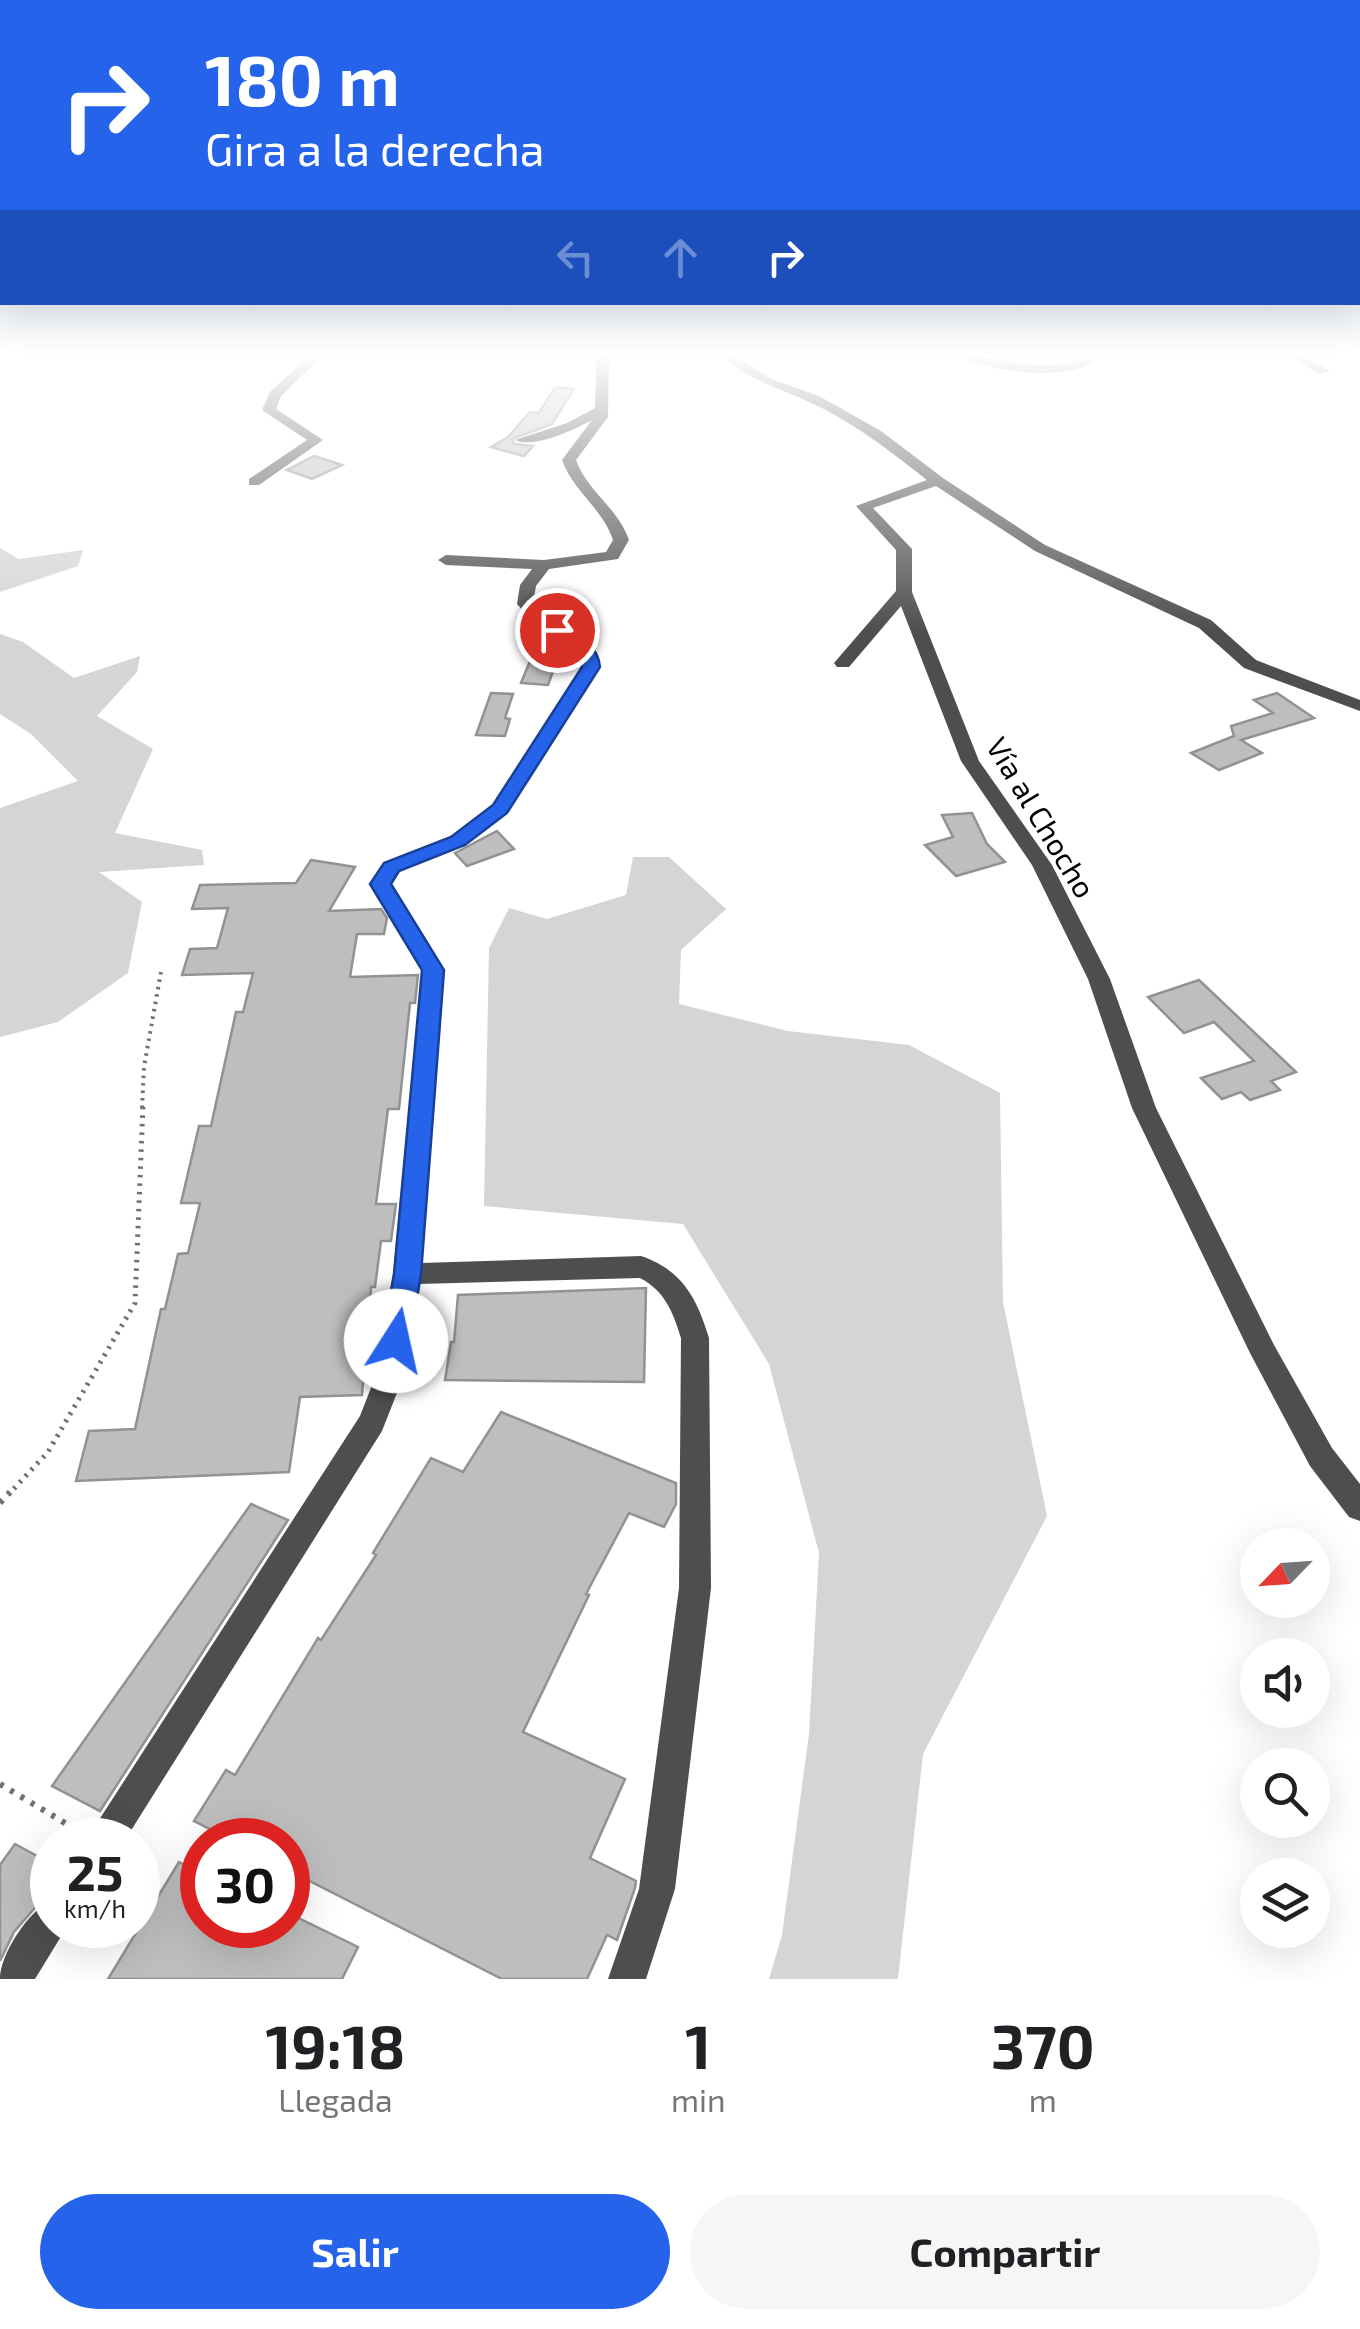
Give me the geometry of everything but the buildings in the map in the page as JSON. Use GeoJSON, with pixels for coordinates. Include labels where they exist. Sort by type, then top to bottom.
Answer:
{"type":"FeatureCollection","features":[{"type":"Feature","properties":{"kind":"street"},"geometry":{"type":"LineString","coordinates":[[254,482],[307,446]]}},
{"type":"Feature","properties":{"kind":"street"},"geometry":{"type":"LineString","coordinates":[[446,560],[544,565],[597,560],[618,549],[618,524],[574,474],[569,460],[579,446]]}},
{"type":"Feature","properties":{"kind":"street"},"geometry":{"type":"LineString","coordinates":[[892,446],[1040,548],[1205,624],[1250,664],[1360,706]]}},
{"type":"Feature","properties":{"kind":"street","name":"Vía al Chocho"},"geometry":{"type":"LineString","coordinates":[[938,481],[863,506],[904,549],[904,592],[970,761],[1042,865],[1091,962],[1144,1108],[1256,1336],[1321,1457],[1360,1507]]}},
{"type":"Feature","properties":{"kind":"street"},"geometry":{"type":"LineString","coordinates":[[108,1818],[372,1422],[390,1375],[407,1274],[433,970],[381,884],[391,867],[458,841],[500,808],[522,769],[581,688],[591,667],[590,657],[583,647],[532,615],[524,604],[528,585],[544,565]]}},
{"type":"Feature","properties":{"kind":"street"},"geometry":{"type":"LineString","coordinates":[[843,663],[904,592]]}},
{"type":"Feature","properties":{"kind":"street"},"geometry":{"type":"LineString","coordinates":[[407,1274],[641,1267],[654,1271],[673,1286],[687,1310],[695,1338],[696,1588],[657,1889],[626,1979]]}},
{"type":"Feature","properties":{"kind":"street"},"geometry":{"type":"LineString","coordinates":[[13,1979],[33,1948]]}},
{"type":"Feature","properties":{"kind":"path"},"geometry":{"type":"LineString","coordinates":[[0,1503],[48,1452],[135,1303],[144,1067],[161,972]]}},
{"type":"Feature","properties":{"kind":"path"},"geometry":{"type":"LineString","coordinates":[[0,1784],[60,1818]]}},
{"type":"Feature","properties":{"kind":"shaded area"},"geometry":{"type":"Polygon","coordinates":[[[0,548],[19,559],[83,550],[78,566],[0,592],[0,548]]]}},
{"type":"Feature","properties":{"kind":"shaded area"},"geometry":{"type":"Polygon","coordinates":[[[0,634],[23,642],[74,678],[140,656],[137,672],[97,716],[153,749],[115,833],[202,850],[204,865],[99,872],[142,902],[128,973],[58,1022],[0,1037],[0,808],[78,781],[31,734],[0,714],[0,634]]]}},
{"type":"Feature","properties":{"kind":"shaded area"},"geometry":{"type":"Polygon","coordinates":[[[633,857],[669,857],[726,909],[681,950],[679,1004],[788,1031],[909,1045],[1000,1093],[1003,1302],[1047,1516],[923,1754],[898,1979],[769,1979],[782,1935],[809,1734],[819,1553],[769,1364],[683,1224],[484,1206],[489,948],[509,908],[547,919],[626,895],[633,857]]]}},
{"type":"Feature","properties":{"kind":"route"},"geometry":{"type":"LineString","coordinates":[[396,1341],[407,1274],[433,970],[381,884],[391,867],[458,841],[500,808],[591,667],[583,647],[557,630]]}}]}
